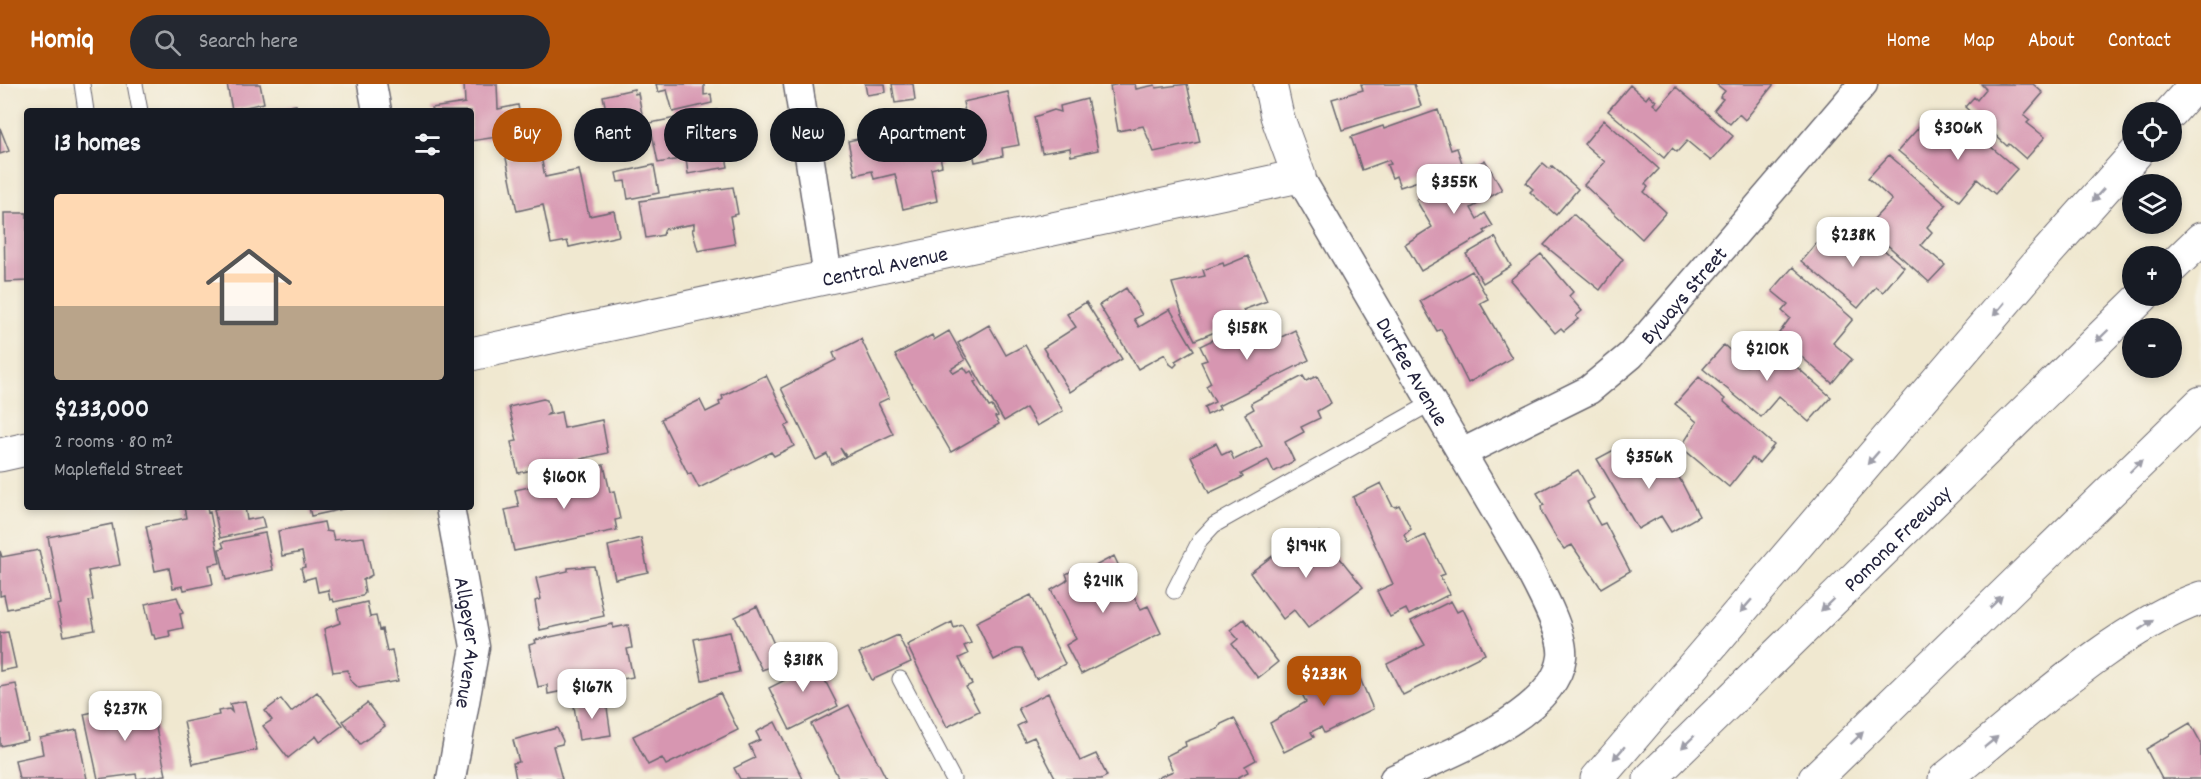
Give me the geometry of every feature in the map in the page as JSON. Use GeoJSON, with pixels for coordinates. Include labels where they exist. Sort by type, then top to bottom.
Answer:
{"type":"FeatureCollection","features":[{"type":"Feature","properties":{"kind":"main road","name":"Durfee Avenue"},"geometry":{"type":"LineString","coordinates":[[1270,84],[1276,116],[1299,176]]}},
{"type":"Feature","properties":{"kind":"main road"},"geometry":{"type":"LineString","coordinates":[[2180,102],[2196,84]]}},
{"type":"Feature","properties":{"kind":"main road"},"geometry":{"type":"LineString","coordinates":[[1597,779],[2037,264],[2128,162]]}},
{"type":"Feature","properties":{"kind":"main road","name":"Central Avenue"},"geometry":{"type":"LineString","coordinates":[[474,353],[1299,176]]}},
{"type":"Feature","properties":{"kind":"main road"},"geometry":{"type":"LineString","coordinates":[[2182,257],[2201,239]]}},
{"type":"Feature","properties":{"kind":"main road","name":"Pomona Freeway"},"geometry":{"type":"LineString","coordinates":[[1650,779],[2133,306]]}},
{"type":"Feature","properties":{"kind":"main road"},"geometry":{"type":"LineString","coordinates":[[1815,779],[2201,403]]}},
{"type":"Feature","properties":{"kind":"main road"},"geometry":{"type":"LineString","coordinates":[[0,455],[24,450]]}},
{"type":"Feature","properties":{"kind":"main road"},"geometry":{"type":"LineString","coordinates":[[1945,779],[2097,657],[2173,608],[2201,598]]}},
{"type":"Feature","properties":{"kind":"street"},"geometry":{"type":"LineString","coordinates":[[372,84],[376,108]]}},
{"type":"Feature","properties":{"kind":"street"},"geometry":{"type":"LineString","coordinates":[[798,84],[828,277]]}},
{"type":"Feature","properties":{"kind":"street","name":"Byways Street"},"geometry":{"type":"LineString","coordinates":[[1462,453],[1589,390],[1631,355],[1863,84]]}},
{"type":"Feature","properties":{"kind":"street","name":"Durfee Avenue"},"geometry":{"type":"LineString","coordinates":[[1299,176],[1522,556],[1553,617],[1563,656],[1556,678],[1534,704],[1501,727],[1395,779]]}},
{"type":"Feature","properties":{"kind":"street","name":"Allgeyer Avenue"},"geometry":{"type":"LineString","coordinates":[[451,510],[475,647],[451,779]]}},
{"type":"Feature","properties":{"kind":"lane"},"geometry":{"type":"LineString","coordinates":[[82,84],[86,108]]}},
{"type":"Feature","properties":{"kind":"lane"},"geometry":{"type":"LineString","coordinates":[[135,84],[139,108]]}},
{"type":"Feature","properties":{"kind":"lane"},"geometry":{"type":"LineString","coordinates":[[1173,591],[1200,540],[1214,525],[1433,402]]}},
{"type":"Feature","properties":{"kind":"lane"},"geometry":{"type":"LineString","coordinates":[[900,679],[953,779]]}},
{"type":"Feature","properties":{"kind":"building"},"geometry":{"type":"Polygon","coordinates":[[[227,84],[260,84],[264,103],[232,108],[227,84]]]}},
{"type":"Feature","properties":{"kind":"building"},"geometry":{"type":"Polygon","coordinates":[[[464,84],[497,84],[498,108],[492,108],[492,138],[474,141],[474,108],[431,108],[465,103],[464,84]]]}},
{"type":"Feature","properties":{"kind":"building"},"geometry":{"type":"Polygon","coordinates":[[[656,84],[704,84],[704,95],[711,94],[712,103],[690,108],[672,108],[667,90],[658,92],[656,84]]]}},
{"type":"Feature","properties":{"kind":"building"},"geometry":{"type":"Polygon","coordinates":[[[865,84],[885,84],[886,92],[867,95],[865,84]]]}},
{"type":"Feature","properties":{"kind":"building"},"geometry":{"type":"Polygon","coordinates":[[[892,84],[913,84],[915,100],[895,103],[892,84]]]}},
{"type":"Feature","properties":{"kind":"building"},"geometry":{"type":"Polygon","coordinates":[[[1135,84],[1136,89],[1155,85],[1156,88],[1187,84],[1200,142],[1154,152],[1143,126],[1118,131],[1110,86],[1135,84]]]}},
{"type":"Feature","properties":{"kind":"building"},"geometry":{"type":"Polygon","coordinates":[[[1361,84],[1414,84],[1421,106],[1342,130],[1332,99],[1363,90],[1361,84]]]}},
{"type":"Feature","properties":{"kind":"building"},"geometry":{"type":"Polygon","coordinates":[[[1716,84],[1774,84],[1745,120],[1739,114],[1730,124],[1714,110],[1723,99],[1720,97],[1725,91],[1716,84]]]}},
{"type":"Feature","properties":{"kind":"building"},"geometry":{"type":"Polygon","coordinates":[[[1981,84],[2033,84],[2043,93],[2024,115],[2030,120],[2027,123],[2045,137],[2026,159],[2009,144],[2007,146],[1965,107],[1974,97],[1977,100],[1986,89],[1981,84]]]}},
{"type":"Feature","properties":{"kind":"building"},"geometry":{"type":"Polygon","coordinates":[[[1630,85],[1646,99],[1649,95],[1656,101],[1653,104],[1658,108],[1676,87],[1733,136],[1711,161],[1687,141],[1677,152],[1672,148],[1664,158],[1608,111],[1630,85]]]}},
{"type":"Feature","properties":{"kind":"building"},"geometry":{"type":"Polygon","coordinates":[[[634,89],[635,94],[638,93],[641,108],[606,108],[603,96],[634,89]]]}},
{"type":"Feature","properties":{"kind":"building"},"geometry":{"type":"Polygon","coordinates":[[[1008,92],[1019,145],[1002,148],[1003,156],[987,159],[987,108],[964,108],[963,102],[1008,92]]]}},
{"type":"Feature","properties":{"kind":"building"},"geometry":{"type":"Polygon","coordinates":[[[1087,99],[1098,150],[1071,156],[1070,148],[1042,153],[1034,117],[1054,110],[1061,112],[1060,106],[1087,99]]]}},
{"type":"Feature","properties":{"kind":"building"},"geometry":{"type":"Polygon","coordinates":[[[296,105],[296,108],[280,108],[296,105]]]}},
{"type":"Feature","properties":{"kind":"building"},"geometry":{"type":"Polygon","coordinates":[[[518,105],[519,108],[503,108],[518,105]]]}},
{"type":"Feature","properties":{"kind":"building"},"geometry":{"type":"Polygon","coordinates":[[[1438,110],[1451,150],[1457,148],[1463,166],[1400,187],[1396,176],[1392,178],[1387,165],[1391,164],[1389,160],[1362,170],[1351,137],[1383,126],[1384,129],[1438,110]]]}},
{"type":"Feature","properties":{"kind":"building"},"geometry":{"type":"Polygon","coordinates":[[[664,120],[664,162],[658,163],[652,123],[664,120]]]}},
{"type":"Feature","properties":{"kind":"building"},"geometry":{"type":"Polygon","coordinates":[[[1604,120],[1659,169],[1645,184],[1648,187],[1644,192],[1666,212],[1642,239],[1584,185],[1605,162],[1584,144],[1604,120]]]}},
{"type":"Feature","properties":{"kind":"building"},"geometry":{"type":"Polygon","coordinates":[[[1964,124],[2017,169],[1995,194],[1977,179],[1959,201],[1898,151],[1921,125],[1943,144],[1948,139],[1950,141],[1964,124]]]}},
{"type":"Feature","properties":{"kind":"building"},"geometry":{"type":"Polygon","coordinates":[[[0,128],[9,151],[0,154],[0,128]]]}},
{"type":"Feature","properties":{"kind":"building"},"geometry":{"type":"Polygon","coordinates":[[[857,139],[857,162],[941,162],[942,166],[931,169],[937,201],[903,209],[895,174],[874,179],[872,171],[855,175],[848,141],[857,139]]]}},
{"type":"Feature","properties":{"kind":"building"},"geometry":{"type":"Polygon","coordinates":[[[1889,155],[1946,205],[1927,227],[1932,232],[1921,245],[1945,265],[1929,282],[1875,234],[1879,229],[1871,222],[1892,200],[1868,178],[1889,155]]]}},
{"type":"Feature","properties":{"kind":"building"},"geometry":{"type":"Polygon","coordinates":[[[1485,160],[1502,190],[1471,208],[1477,219],[1485,213],[1493,226],[1484,231],[1486,233],[1421,271],[1405,244],[1432,227],[1416,200],[1485,160]]]}},
{"type":"Feature","properties":{"kind":"building"},"geometry":{"type":"Polygon","coordinates":[[[507,162],[542,162],[545,177],[579,170],[589,216],[614,211],[619,236],[569,247],[567,241],[551,244],[543,205],[517,211],[507,162]]]}},
{"type":"Feature","properties":{"kind":"building"},"geometry":{"type":"Polygon","coordinates":[[[686,162],[727,162],[728,167],[688,174],[686,162]]]}},
{"type":"Feature","properties":{"kind":"building"},"geometry":{"type":"Polygon","coordinates":[[[1543,163],[1550,169],[1552,166],[1578,189],[1556,215],[1530,192],[1533,189],[1526,183],[1543,163]]]}},
{"type":"Feature","properties":{"kind":"building"},"geometry":{"type":"Polygon","coordinates":[[[654,165],[659,193],[628,199],[625,181],[618,182],[616,173],[654,165]]]}},
{"type":"Feature","properties":{"kind":"building"},"geometry":{"type":"Polygon","coordinates":[[[733,187],[738,214],[730,216],[735,244],[698,251],[692,229],[694,229],[694,224],[665,229],[663,235],[646,238],[640,201],[733,187]]]}},
{"type":"Feature","properties":{"kind":"building"},"geometry":{"type":"Polygon","coordinates":[[[4,213],[24,213],[24,281],[5,282],[4,213]]]}},
{"type":"Feature","properties":{"kind":"building"},"geometry":{"type":"Polygon","coordinates":[[[1573,214],[1623,259],[1600,290],[1544,245],[1573,214]]]}},
{"type":"Feature","properties":{"kind":"building"},"geometry":{"type":"Polygon","coordinates":[[[1823,235],[1846,254],[1855,243],[1861,247],[1869,237],[1904,267],[1883,292],[1876,287],[1858,308],[1801,261],[1823,235]]]}},
{"type":"Feature","properties":{"kind":"building"},"geometry":{"type":"Polygon","coordinates":[[[1495,237],[1511,266],[1483,283],[1466,254],[1495,237]]]}},
{"type":"Feature","properties":{"kind":"building"},"geometry":{"type":"Polygon","coordinates":[[[1541,254],[1573,292],[1569,296],[1582,311],[1576,316],[1578,319],[1564,331],[1561,328],[1555,333],[1510,280],[1541,254]]]}},
{"type":"Feature","properties":{"kind":"building"},"geometry":{"type":"Polygon","coordinates":[[[1248,256],[1267,301],[1243,310],[1247,319],[1195,340],[1182,314],[1172,283],[1205,276],[1203,270],[1223,263],[1224,266],[1248,256]]]}},
{"type":"Feature","properties":{"kind":"building"},"geometry":{"type":"Polygon","coordinates":[[[1793,267],[1853,319],[1833,343],[1852,359],[1832,383],[1777,336],[1790,318],[1782,311],[1788,304],[1772,291],[1793,267]]]}},
{"type":"Feature","properties":{"kind":"building"},"geometry":{"type":"Polygon","coordinates":[[[1472,271],[1488,299],[1480,303],[1512,358],[1468,383],[1441,329],[1437,331],[1420,301],[1472,271]]]}},
{"type":"Feature","properties":{"kind":"building"},"geometry":{"type":"Polygon","coordinates":[[[1126,288],[1142,315],[1134,319],[1139,327],[1170,309],[1194,350],[1175,361],[1177,364],[1174,367],[1165,354],[1138,369],[1099,305],[1126,288]]]}},
{"type":"Feature","properties":{"kind":"building"},"geometry":{"type":"Polygon","coordinates":[[[1086,302],[1122,359],[1070,392],[1043,348],[1076,327],[1067,314],[1086,302]]]}},
{"type":"Feature","properties":{"kind":"building"},"geometry":{"type":"Polygon","coordinates":[[[1256,319],[1268,344],[1295,330],[1309,360],[1218,406],[1220,409],[1207,415],[1204,407],[1215,402],[1206,386],[1211,383],[1201,362],[1207,360],[1200,346],[1256,319]]]}},
{"type":"Feature","properties":{"kind":"building"},"geometry":{"type":"Polygon","coordinates":[[[989,325],[1006,355],[1025,345],[1063,411],[1037,426],[1026,408],[1004,421],[958,343],[989,325]]]}},
{"type":"Feature","properties":{"kind":"building"},"geometry":{"type":"Polygon","coordinates":[[[949,331],[965,360],[951,369],[954,373],[964,367],[968,373],[971,371],[977,381],[974,382],[989,407],[992,406],[998,416],[995,417],[999,424],[951,452],[895,355],[932,335],[934,340],[949,331]]]}},
{"type":"Feature","properties":{"kind":"building"},"geometry":{"type":"Polygon","coordinates":[[[861,339],[889,398],[878,403],[893,434],[846,456],[840,448],[845,457],[832,464],[827,454],[816,460],[781,388],[836,360],[833,353],[861,339]]]}},
{"type":"Feature","properties":{"kind":"building"},"geometry":{"type":"Polygon","coordinates":[[[1768,342],[1831,397],[1809,422],[1779,396],[1761,417],[1703,369],[1724,345],[1747,366],[1768,342]]]}},
{"type":"Feature","properties":{"kind":"building"},"geometry":{"type":"Polygon","coordinates":[[[766,375],[790,424],[785,426],[794,446],[774,456],[771,452],[699,488],[691,473],[688,474],[661,419],[700,400],[706,412],[720,405],[722,396],[766,375]]]}},
{"type":"Feature","properties":{"kind":"building"},"geometry":{"type":"Polygon","coordinates":[[[1303,376],[1306,381],[1317,376],[1331,403],[1317,411],[1320,418],[1301,427],[1304,432],[1285,442],[1294,461],[1274,472],[1268,460],[1241,474],[1243,477],[1209,493],[1191,456],[1216,443],[1222,455],[1230,451],[1234,460],[1262,446],[1245,414],[1254,409],[1251,403],[1303,376]]]}},
{"type":"Feature","properties":{"kind":"building"},"geometry":{"type":"Polygon","coordinates":[[[1699,377],[1774,445],[1759,463],[1752,458],[1729,487],[1681,447],[1697,422],[1675,404],[1699,377]]]}},
{"type":"Feature","properties":{"kind":"building"},"geometry":{"type":"Polygon","coordinates":[[[547,400],[550,412],[547,415],[561,412],[564,428],[602,420],[608,453],[518,473],[511,442],[517,441],[509,407],[547,400]]]}},
{"type":"Feature","properties":{"kind":"building"},"geometry":{"type":"Polygon","coordinates":[[[1625,444],[1641,472],[1669,458],[1699,516],[1671,532],[1661,516],[1638,529],[1597,459],[1625,444]]]}},
{"type":"Feature","properties":{"kind":"building"},"geometry":{"type":"Polygon","coordinates":[[[604,465],[610,492],[614,491],[620,519],[615,520],[617,530],[514,551],[505,510],[519,507],[515,490],[566,479],[565,474],[604,465]]]}},
{"type":"Feature","properties":{"kind":"building"},"geometry":{"type":"Polygon","coordinates":[[[1578,470],[1594,498],[1587,502],[1600,525],[1605,523],[1630,571],[1601,588],[1572,545],[1564,549],[1558,541],[1542,513],[1541,506],[1544,505],[1537,493],[1578,470]]]}},
{"type":"Feature","properties":{"kind":"building"},"geometry":{"type":"Polygon","coordinates":[[[1381,483],[1392,505],[1395,507],[1399,505],[1411,529],[1404,535],[1408,543],[1425,535],[1445,574],[1440,576],[1450,594],[1409,615],[1406,609],[1390,617],[1377,591],[1393,584],[1353,497],[1381,483]]]}},
{"type":"Feature","properties":{"kind":"building"},"geometry":{"type":"Polygon","coordinates":[[[185,510],[210,512],[220,563],[209,565],[213,584],[184,590],[183,586],[173,588],[169,568],[155,571],[146,526],[186,518],[185,510]]]}},
{"type":"Feature","properties":{"kind":"building"},"geometry":{"type":"Polygon","coordinates":[[[214,510],[245,510],[247,520],[262,517],[265,528],[220,538],[214,510]]]}},
{"type":"Feature","properties":{"kind":"building"},"geometry":{"type":"Polygon","coordinates":[[[310,510],[339,510],[311,516],[310,510]]]}},
{"type":"Feature","properties":{"kind":"building"},"geometry":{"type":"Polygon","coordinates":[[[324,522],[326,531],[332,532],[334,540],[364,537],[372,575],[363,580],[365,593],[362,596],[334,602],[333,599],[330,600],[328,590],[318,592],[315,577],[304,580],[301,568],[305,567],[302,552],[282,556],[278,531],[324,522]]]}},
{"type":"Feature","properties":{"kind":"building"},"geometry":{"type":"Polygon","coordinates":[[[112,524],[120,565],[88,571],[93,600],[89,601],[95,630],[64,636],[57,605],[61,604],[48,537],[112,524]]]}},
{"type":"Feature","properties":{"kind":"building"},"geometry":{"type":"Polygon","coordinates":[[[1319,532],[1363,587],[1308,628],[1294,610],[1283,619],[1250,573],[1303,533],[1308,540],[1319,532]]]}},
{"type":"Feature","properties":{"kind":"building"},"geometry":{"type":"Polygon","coordinates":[[[265,533],[273,570],[226,580],[219,549],[224,548],[222,542],[265,533]]]}},
{"type":"Feature","properties":{"kind":"building"},"geometry":{"type":"Polygon","coordinates":[[[641,538],[648,572],[615,579],[608,546],[641,538]]]}},
{"type":"Feature","properties":{"kind":"building"},"geometry":{"type":"Polygon","coordinates":[[[39,550],[50,600],[7,609],[4,595],[0,596],[0,551],[2,557],[39,550]]]}},
{"type":"Feature","properties":{"kind":"building"},"geometry":{"type":"Polygon","coordinates":[[[1114,556],[1124,577],[1131,574],[1135,582],[1128,585],[1141,609],[1148,606],[1161,633],[1081,674],[1066,645],[1076,639],[1051,590],[1068,579],[1066,574],[1081,566],[1084,572],[1114,556]]]}},
{"type":"Feature","properties":{"kind":"building"},"geometry":{"type":"Polygon","coordinates":[[[594,566],[604,616],[540,630],[535,601],[541,599],[536,578],[568,571],[568,568],[594,566]]]}},
{"type":"Feature","properties":{"kind":"building"},"geometry":{"type":"Polygon","coordinates":[[[1031,595],[1065,664],[1036,679],[1021,649],[1015,649],[994,660],[976,622],[1031,595]]]}},
{"type":"Feature","properties":{"kind":"building"},"geometry":{"type":"Polygon","coordinates":[[[177,597],[183,613],[180,614],[183,628],[169,631],[170,636],[155,639],[145,604],[177,597]]]}},
{"type":"Feature","properties":{"kind":"building"},"geometry":{"type":"Polygon","coordinates":[[[1451,601],[1457,612],[1463,609],[1485,654],[1403,695],[1387,664],[1425,645],[1411,621],[1451,601]]]}},
{"type":"Feature","properties":{"kind":"building"},"geometry":{"type":"Polygon","coordinates":[[[367,602],[370,617],[376,616],[379,630],[382,629],[387,651],[392,650],[398,681],[359,688],[350,680],[348,670],[333,672],[324,629],[340,623],[337,609],[367,602]]]}},
{"type":"Feature","properties":{"kind":"building"},"geometry":{"type":"Polygon","coordinates":[[[757,606],[782,662],[762,670],[735,617],[757,606]]]}},
{"type":"Feature","properties":{"kind":"building"},"geometry":{"type":"Polygon","coordinates":[[[1244,619],[1278,662],[1258,678],[1232,644],[1238,639],[1230,630],[1244,619]]]}},
{"type":"Feature","properties":{"kind":"building"},"geometry":{"type":"Polygon","coordinates":[[[952,622],[954,628],[962,625],[971,643],[964,646],[968,654],[959,658],[972,684],[966,687],[979,711],[947,727],[907,645],[952,622]]]}},
{"type":"Feature","properties":{"kind":"building"},"geometry":{"type":"Polygon","coordinates":[[[613,624],[613,628],[628,625],[632,648],[627,649],[633,677],[548,694],[547,685],[538,687],[529,645],[536,643],[535,640],[613,624]]]}},
{"type":"Feature","properties":{"kind":"building"},"geometry":{"type":"Polygon","coordinates":[[[8,632],[16,668],[0,671],[0,633],[8,632]]]}},
{"type":"Feature","properties":{"kind":"building"},"geometry":{"type":"Polygon","coordinates":[[[730,632],[739,672],[702,680],[694,639],[730,632]]]}},
{"type":"Feature","properties":{"kind":"building"},"geometry":{"type":"Polygon","coordinates":[[[898,635],[911,662],[872,680],[859,653],[898,635]]]}},
{"type":"Feature","properties":{"kind":"building"},"geometry":{"type":"Polygon","coordinates":[[[811,653],[838,706],[790,730],[769,688],[797,674],[790,661],[811,653]]]}},
{"type":"Feature","properties":{"kind":"building"},"geometry":{"type":"Polygon","coordinates":[[[1353,662],[1373,709],[1324,733],[1321,727],[1311,732],[1314,737],[1284,752],[1270,723],[1306,702],[1299,688],[1353,662]]]}},
{"type":"Feature","properties":{"kind":"building"},"geometry":{"type":"Polygon","coordinates":[[[16,684],[28,740],[0,746],[0,687],[16,684]]]}},
{"type":"Feature","properties":{"kind":"building"},"geometry":{"type":"Polygon","coordinates":[[[317,692],[343,725],[320,742],[316,736],[288,758],[263,726],[272,720],[265,711],[281,699],[291,712],[317,692]]]}},
{"type":"Feature","properties":{"kind":"building"},"geometry":{"type":"Polygon","coordinates":[[[720,693],[738,730],[666,765],[662,758],[648,765],[633,736],[720,693]]]}},
{"type":"Feature","properties":{"kind":"building"},"geometry":{"type":"Polygon","coordinates":[[[1048,693],[1080,761],[1096,754],[1107,776],[1101,779],[1056,779],[1034,737],[1025,741],[1017,726],[1025,722],[1018,708],[1048,693]]]}},
{"type":"Feature","properties":{"kind":"building"},"geometry":{"type":"Polygon","coordinates":[[[150,700],[166,775],[137,779],[136,774],[98,779],[84,714],[150,700]]]}},
{"type":"Feature","properties":{"kind":"building"},"geometry":{"type":"Polygon","coordinates":[[[245,701],[257,750],[193,764],[184,722],[219,715],[218,711],[229,709],[232,712],[230,704],[245,701]]]}},
{"type":"Feature","properties":{"kind":"building"},"geometry":{"type":"Polygon","coordinates":[[[606,701],[611,735],[579,740],[574,706],[606,701]]]}},
{"type":"Feature","properties":{"kind":"building"},"geometry":{"type":"Polygon","coordinates":[[[367,703],[385,726],[360,744],[343,721],[367,703]]]}},
{"type":"Feature","properties":{"kind":"building"},"geometry":{"type":"Polygon","coordinates":[[[849,705],[886,778],[839,779],[811,724],[849,705]]]}},
{"type":"Feature","properties":{"kind":"building"},"geometry":{"type":"Polygon","coordinates":[[[1234,718],[1256,760],[1245,766],[1248,772],[1235,779],[1155,779],[1173,771],[1166,756],[1186,746],[1185,742],[1218,729],[1221,724],[1234,718]]]}},
{"type":"Feature","properties":{"kind":"building"},"geometry":{"type":"Polygon","coordinates":[[[775,722],[803,779],[740,779],[734,768],[755,758],[749,745],[760,740],[756,732],[775,722]]]}},
{"type":"Feature","properties":{"kind":"building"},"geometry":{"type":"Polygon","coordinates":[[[2190,723],[2201,743],[2201,779],[2162,779],[2146,749],[2190,723]]]}},
{"type":"Feature","properties":{"kind":"building"},"geometry":{"type":"Polygon","coordinates":[[[557,728],[563,741],[562,744],[553,746],[562,779],[516,779],[513,763],[519,762],[513,740],[557,728]]]}},
{"type":"Feature","properties":{"kind":"building"},"geometry":{"type":"Polygon","coordinates":[[[77,730],[87,779],[19,779],[15,760],[43,754],[40,738],[77,730]]]}}]}
